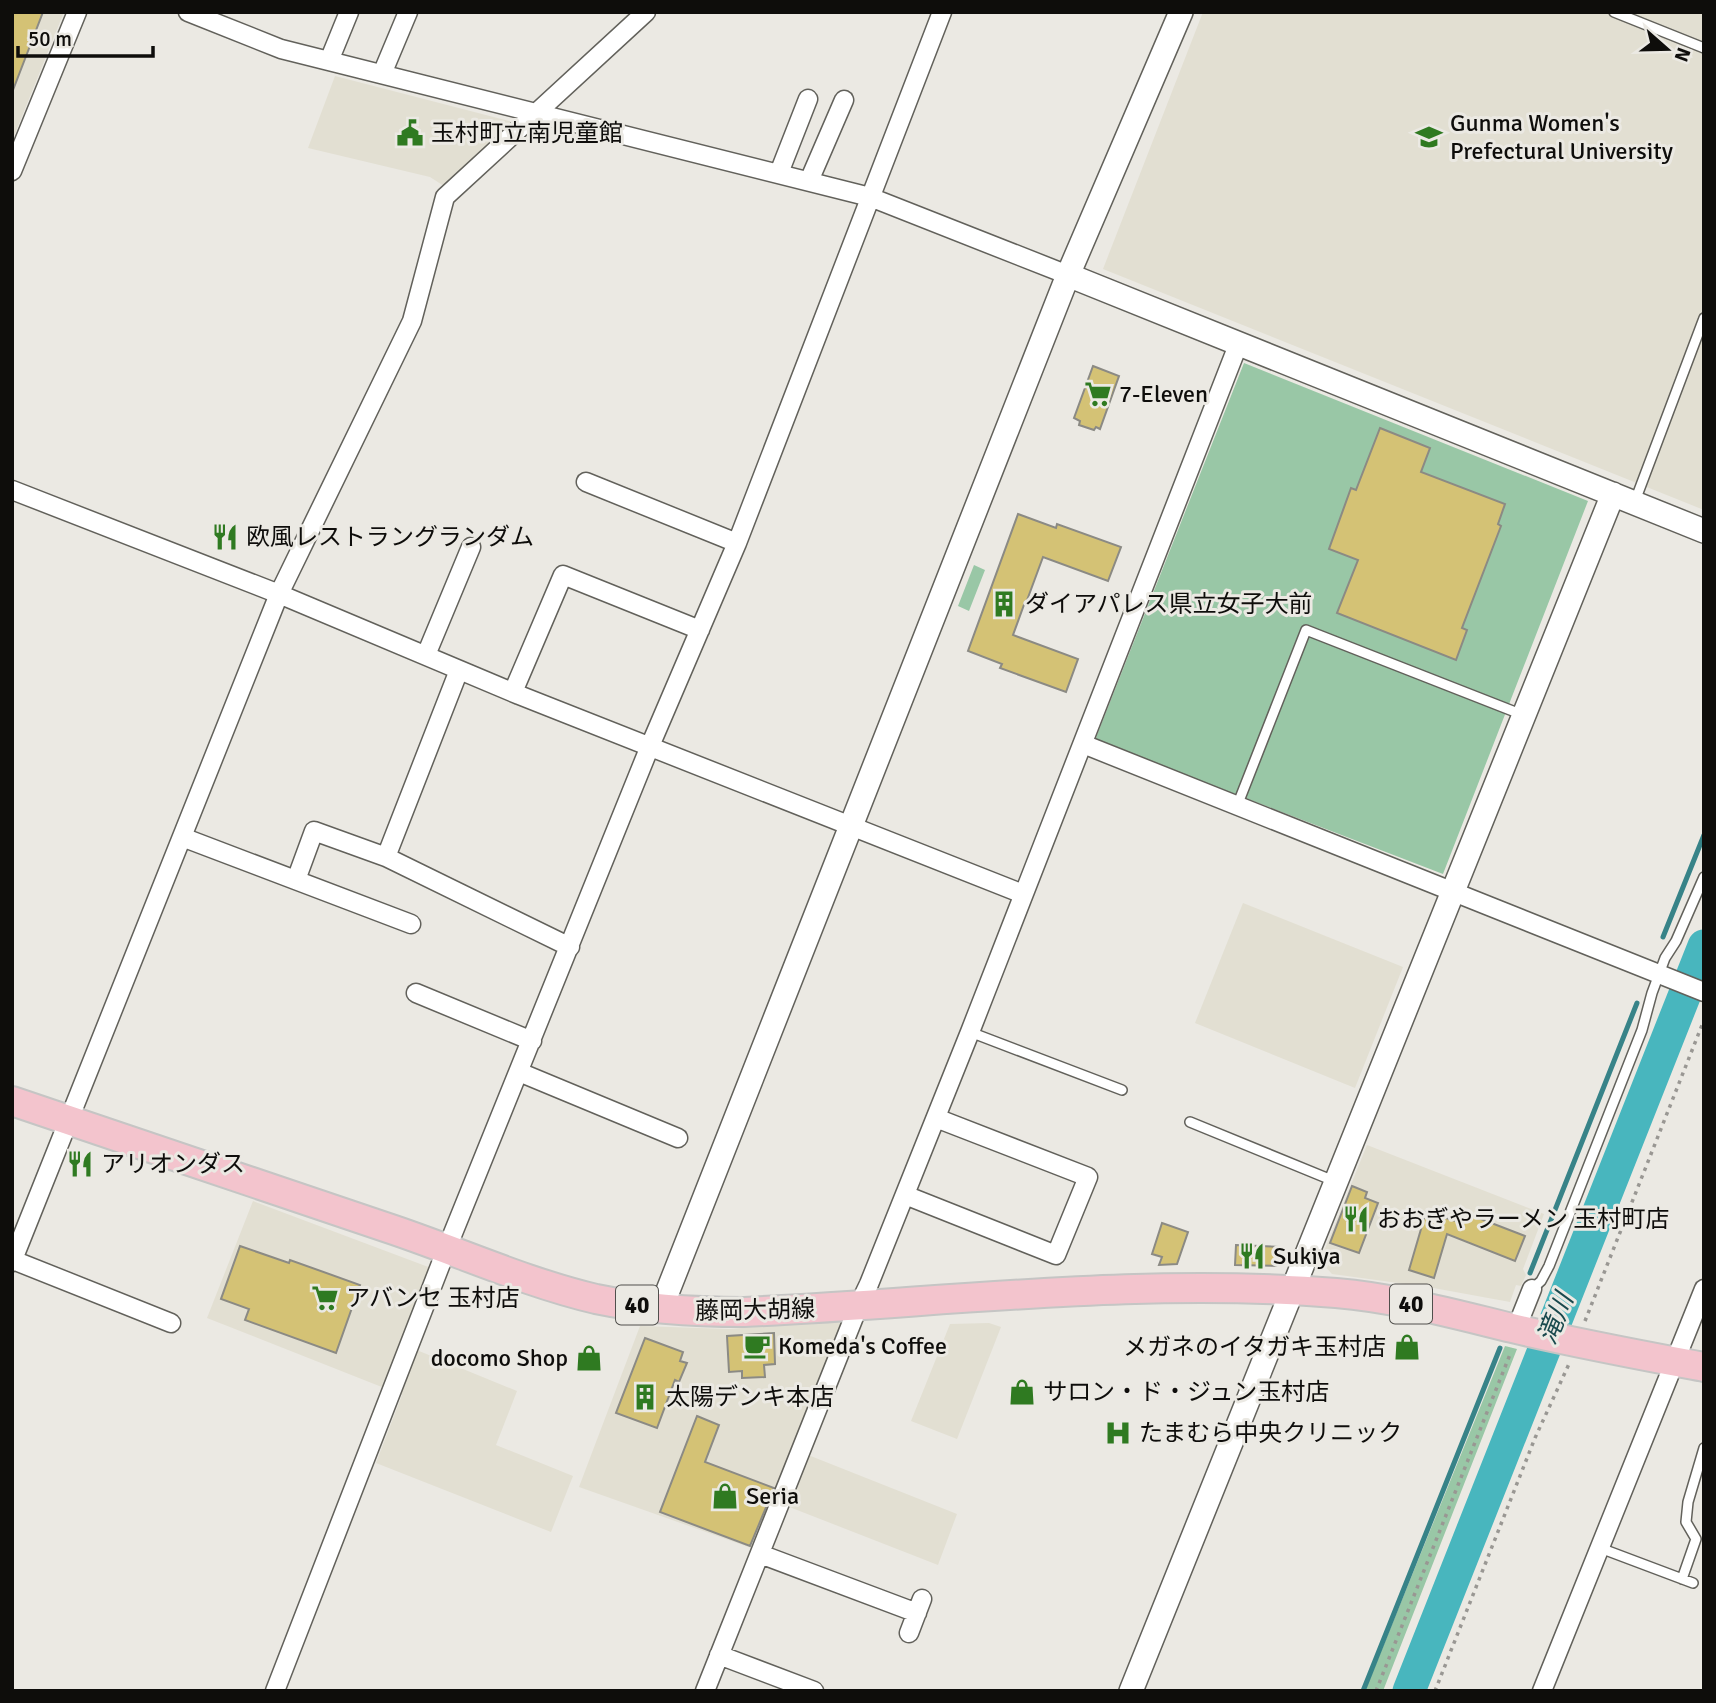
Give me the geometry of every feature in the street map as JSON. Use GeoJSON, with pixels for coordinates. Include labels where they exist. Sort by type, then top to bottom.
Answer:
{"type":"FeatureCollection","features":[{"type":"Feature","properties":{"kind":"main road","name":"藤岡大胡線"},"geometry":{"type":"LineString","coordinates":[[12,1101],[596,1299],[664,1309],[744,1312],[858,1307],[1094,1290],[1293,1291],[1389,1300],[1518,1334]]}},
{"type":"Feature","properties":{"kind":"main road","name":"40"},"geometry":{"type":"LineString","coordinates":[[1518,1334],[1575,1341],[1704,1367]]}},
{"type":"Feature","properties":{"kind":"street"},"geometry":{"type":"LineString","coordinates":[[12,171],[77,12]]}},
{"type":"Feature","properties":{"kind":"street"},"geometry":{"type":"LineString","coordinates":[[188,12],[281,49],[870,197],[1704,531]]}},
{"type":"Feature","properties":{"kind":"street"},"geometry":{"type":"LineString","coordinates":[[329,61],[349,12]]}},
{"type":"Feature","properties":{"kind":"street"},"geometry":{"type":"LineString","coordinates":[[382,74],[408,12]]}},
{"type":"Feature","properties":{"kind":"street"},"geometry":{"type":"LineString","coordinates":[[170,1322],[13,1261],[279,594],[412,321],[445,197],[646,12]]}},
{"type":"Feature","properties":{"kind":"street"},"geometry":{"type":"LineString","coordinates":[[275,1691],[447,1248],[650,746],[737,542],[942,12]]}},
{"type":"Feature","properties":{"kind":"street"},"geometry":{"type":"LineString","coordinates":[[664,1309],[667,1293],[1068,275],[1181,12]]}},
{"type":"Feature","properties":{"kind":"street"},"geometry":{"type":"LineString","coordinates":[[779,173],[808,99]]}},
{"type":"Feature","properties":{"kind":"street"},"geometry":{"type":"LineString","coordinates":[[810,181],[844,100]]}},
{"type":"Feature","properties":{"kind":"street"},"geometry":{"type":"LineString","coordinates":[[705,1691],[936,1118],[1238,345]]}},
{"type":"Feature","properties":{"kind":"street"},"geometry":{"type":"LineString","coordinates":[[586,482],[737,542]]}},
{"type":"Feature","properties":{"kind":"street"},"geometry":{"type":"LineString","coordinates":[[12,490],[279,594],[513,692],[1023,894]]}},
{"type":"Feature","properties":{"kind":"street"},"geometry":{"type":"LineString","coordinates":[[1131,1691],[1613,494]]}},
{"type":"Feature","properties":{"kind":"street"},"geometry":{"type":"LineString","coordinates":[[425,655],[471,547]]}},
{"type":"Feature","properties":{"kind":"street"},"geometry":{"type":"LineString","coordinates":[[513,692],[563,575],[700,631]]}},
{"type":"Feature","properties":{"kind":"street"},"geometry":{"type":"LineString","coordinates":[[386,856],[459,670]]}},
{"type":"Feature","properties":{"kind":"street"},"geometry":{"type":"LineString","coordinates":[[1083,744],[1704,992]]}},
{"type":"Feature","properties":{"kind":"street"},"geometry":{"type":"LineString","coordinates":[[296,880],[314,831],[386,856],[570,947]]}},
{"type":"Feature","properties":{"kind":"street"},"geometry":{"type":"LineString","coordinates":[[182,838],[411,924]]}},
{"type":"Feature","properties":{"kind":"street"},"geometry":{"type":"LineString","coordinates":[[416,993],[532,1041]]}},
{"type":"Feature","properties":{"kind":"street"},"geometry":{"type":"LineString","coordinates":[[519,1072],[678,1138]]}},
{"type":"Feature","properties":{"kind":"street"},"geometry":{"type":"LineString","coordinates":[[905,1195],[1056,1255],[1088,1177],[936,1118]]}},
{"type":"Feature","properties":{"kind":"street"},"geometry":{"type":"LineString","coordinates":[[1518,1334],[1532,1289]]}},
{"type":"Feature","properties":{"kind":"street"},"geometry":{"type":"LineString","coordinates":[[1542,1691],[1704,1289]]}},
{"type":"Feature","properties":{"kind":"street"},"geometry":{"type":"LineString","coordinates":[[760,1553],[919,1606],[909,1633]]}},
{"type":"Feature","properties":{"kind":"street"},"geometry":{"type":"LineString","coordinates":[[719,1654],[814,1691]]}},
{"type":"Feature","properties":{"kind":"lane"},"geometry":{"type":"LineString","coordinates":[[1614,12],[1704,48]]}},
{"type":"Feature","properties":{"kind":"lane"},"geometry":{"type":"LineString","coordinates":[[1635,503],[1704,318]]}},
{"type":"Feature","properties":{"kind":"lane"},"geometry":{"type":"LineString","coordinates":[[1237,806],[1306,630],[1525,716]]}},
{"type":"Feature","properties":{"kind":"lane"},"geometry":{"type":"LineString","coordinates":[[1532,1289],[1541,1281],[1549,1266],[1663,976],[1665,958],[1676,942],[1704,877]]}},
{"type":"Feature","properties":{"kind":"lane"},"geometry":{"type":"LineString","coordinates":[[970,1032],[1122,1090]]}},
{"type":"Feature","properties":{"kind":"lane"},"geometry":{"type":"LineString","coordinates":[[1190,1122],[1337,1182]]}},
{"type":"Feature","properties":{"kind":"lane"},"geometry":{"type":"LineString","coordinates":[[1682,1579],[1696,1539],[1686,1522],[1688,1502],[1704,1448]]}},
{"type":"Feature","properties":{"kind":"lane"},"geometry":{"type":"LineString","coordinates":[[1600,1548],[1693,1583]]}},
{"type":"Feature","properties":{"kind":"path"},"geometry":{"type":"LineString","coordinates":[[1435,1691],[1704,1020]]}},
{"type":"Feature","properties":{"kind":"path"},"geometry":{"type":"LineString","coordinates":[[1376,1691],[1518,1334]]}},
{"type":"Feature","properties":{"kind":"shaded area"},"geometry":{"type":"Polygon","coordinates":[[[12,12],[64,12],[12,141],[12,12]]]}},
{"type":"Feature","properties":{"kind":"shaded area","name":"Gunma Women's Prefectural University"},"geometry":{"type":"Polygon","coordinates":[[[1203,12],[1704,12],[1704,510],[1103,269],[1203,12]]]}},
{"type":"Feature","properties":{"kind":"shaded area"},"geometry":{"type":"Polygon","coordinates":[[[335,76],[513,122],[444,186],[430,177],[308,148],[335,76]]]}},
{"type":"Feature","properties":{"kind":"shaded area"},"geometry":{"type":"Polygon","coordinates":[[[1243,903],[1403,967],[1355,1088],[1195,1023],[1243,903]]]}},
{"type":"Feature","properties":{"kind":"shaded area"},"geometry":{"type":"Polygon","coordinates":[[[1367,1145],[1544,1214],[1523,1269],[1526,1275],[1521,1286],[1516,1285],[1510,1302],[1332,1274],[1320,1261],[1367,1145]]]}},
{"type":"Feature","properties":{"kind":"shaded area"},"geometry":{"type":"Polygon","coordinates":[[[253,1201],[431,1268],[402,1344],[517,1391],[496,1445],[573,1476],[551,1532],[376,1463],[402,1395],[207,1318],[253,1201]]]}},
{"type":"Feature","properties":{"kind":"shaded area"},"geometry":{"type":"Polygon","coordinates":[[[845,1320],[793,1449],[957,1514],[938,1565],[774,1501],[754,1549],[579,1487],[640,1326],[729,1329],[845,1320]]]}},
{"type":"Feature","properties":{"kind":"shaded area"},"geometry":{"type":"Polygon","coordinates":[[[989,1323],[1001,1327],[957,1439],[911,1421],[950,1324],[989,1323]]]}},
{"type":"Feature","properties":{"kind":"green space"},"geometry":{"type":"Polygon","coordinates":[[[1244,363],[1588,501],[1443,874],[1095,740],[1244,363]]]}},
{"type":"Feature","properties":{"kind":"green space"},"geometry":{"type":"Polygon","coordinates":[[[974,565],[985,570],[969,611],[958,606],[974,565]]]}},
{"type":"Feature","properties":{"kind":"green space"},"geometry":{"type":"Polygon","coordinates":[[[1505,1346],[1517,1349],[1383,1691],[1365,1691],[1505,1346]]]}},
{"type":"Feature","properties":{"kind":"building"},"geometry":{"type":"Polygon","coordinates":[[[12,12],[43,12],[13,90],[12,90],[12,12]]]}},
{"type":"Feature","properties":{"kind":"building"},"geometry":{"type":"Polygon","coordinates":[[[1093,366],[1119,376],[1100,429],[1096,427],[1094,430],[1079,425],[1080,421],[1074,418],[1093,366]]]}},
{"type":"Feature","properties":{"kind":"building"},"geometry":{"type":"Polygon","coordinates":[[[1380,428],[1430,448],[1421,472],[1505,504],[1498,524],[1501,526],[1462,628],[1467,630],[1456,660],[1337,613],[1358,560],[1329,549],[1351,488],[1356,490],[1380,428]]]}},
{"type":"Feature","properties":{"kind":"building","name":"ダイアパレス県立女子大前"},"geometry":{"type":"Polygon","coordinates":[[[1018,514],[1056,528],[1057,524],[1121,547],[1108,581],[1043,557],[1025,602],[1013,635],[1078,659],[1066,692],[1000,668],[1002,664],[968,651],[1018,514]]]}},
{"type":"Feature","properties":{"kind":"building"},"geometry":{"type":"Polygon","coordinates":[[[1352,1186],[1367,1192],[1365,1198],[1378,1203],[1359,1253],[1330,1243],[1352,1186]]]}},
{"type":"Feature","properties":{"kind":"building"},"geometry":{"type":"Polygon","coordinates":[[[1426,1212],[1459,1222],[1463,1212],[1525,1236],[1515,1261],[1447,1234],[1434,1278],[1409,1270],[1426,1212]]]}},
{"type":"Feature","properties":{"kind":"building"},"geometry":{"type":"Polygon","coordinates":[[[1162,1223],[1188,1232],[1177,1264],[1159,1265],[1162,1257],[1152,1254],[1162,1223]]]}},
{"type":"Feature","properties":{"kind":"building"},"geometry":{"type":"Polygon","coordinates":[[[1236,1245],[1281,1247],[1281,1266],[1235,1265],[1236,1245]]]}},
{"type":"Feature","properties":{"kind":"building"},"geometry":{"type":"Polygon","coordinates":[[[240,1246],[289,1263],[290,1260],[360,1285],[336,1353],[245,1320],[249,1309],[221,1299],[240,1246]]]}},
{"type":"Feature","properties":{"kind":"building"},"geometry":{"type":"Polygon","coordinates":[[[774,1333],[775,1364],[764,1365],[765,1377],[742,1378],[742,1371],[729,1372],[727,1336],[774,1333]]]}},
{"type":"Feature","properties":{"kind":"building","name":"太陽デンキ本店"},"geometry":{"type":"Polygon","coordinates":[[[645,1338],[683,1352],[680,1361],[687,1363],[679,1382],[675,1380],[657,1428],[616,1413],[645,1338]]]}},
{"type":"Feature","properties":{"kind":"building"},"geometry":{"type":"Polygon","coordinates":[[[697,1416],[719,1425],[705,1462],[774,1488],[750,1546],[660,1512],[697,1416]]]}},
{"type":"Feature","properties":{"kind":"waterway"},"geometry":{"type":"LineString","coordinates":[[1663,937],[1704,835]]}},
{"type":"Feature","properties":{"kind":"waterway","name":"滝川"},"geometry":{"type":"LineString","coordinates":[[1409,1691],[1704,946]]}},
{"type":"Feature","properties":{"kind":"waterway"},"geometry":{"type":"LineString","coordinates":[[1530,1273],[1637,1003]]}},
{"type":"Feature","properties":{"kind":"waterway"},"geometry":{"type":"LineString","coordinates":[[1363,1691],[1500,1348]]}},
{"type":"Feature","properties":{"kind":"place","name":"玉村町立南児童館"},"geometry":{"type":"Point","coordinates":[410,133]}},
{"type":"Feature","properties":{"kind":"place","name":"Gunma Women's Prefectural University"},"geometry":{"type":"Point","coordinates":[1429,137]}},
{"type":"Feature","properties":{"kind":"place","name":"7-Eleven"},"geometry":{"type":"Point","coordinates":[1098,394]}},
{"type":"Feature","properties":{"kind":"place","name":"欧風レストラングランダム"},"geometry":{"type":"Point","coordinates":[225,537]}},
{"type":"Feature","properties":{"kind":"place","name":"ダイアパレス県立女子大前"},"geometry":{"type":"Point","coordinates":[1004,604]}},
{"type":"Feature","properties":{"kind":"place","name":"アリオンダス"},"geometry":{"type":"Point","coordinates":[80,1164]}},
{"type":"Feature","properties":{"kind":"place","name":"おおぎやラーメン 玉村町店"},"geometry":{"type":"Point","coordinates":[1356,1219]}},
{"type":"Feature","properties":{"kind":"place","name":"Sukiya"},"geometry":{"type":"Point","coordinates":[1252,1256]}},
{"type":"Feature","properties":{"kind":"place","name":"アバンセ 玉村店"},"geometry":{"type":"Point","coordinates":[325,1298]}},
{"type":"Feature","properties":{"kind":"place","name":"Komeda's Coffee"},"geometry":{"type":"Point","coordinates":[757,1346]}},
{"type":"Feature","properties":{"kind":"place","name":"メガネのイタガキ玉村店"},"geometry":{"type":"Point","coordinates":[1407,1347]}},
{"type":"Feature","properties":{"kind":"place","name":"docomo Shop"},"geometry":{"type":"Point","coordinates":[589,1358]}},
{"type":"Feature","properties":{"kind":"place","name":"サロン・ド・ジュン玉村店"},"geometry":{"type":"Point","coordinates":[1022,1392]}},
{"type":"Feature","properties":{"kind":"place","name":"太陽デンキ本店"},"geometry":{"type":"Point","coordinates":[645,1397]}},
{"type":"Feature","properties":{"kind":"place","name":"たまむら中央クリニック"},"geometry":{"type":"Point","coordinates":[1118,1433]}},
{"type":"Feature","properties":{"kind":"place","name":"Seria"},"geometry":{"type":"Point","coordinates":[725,1496]}}]}
